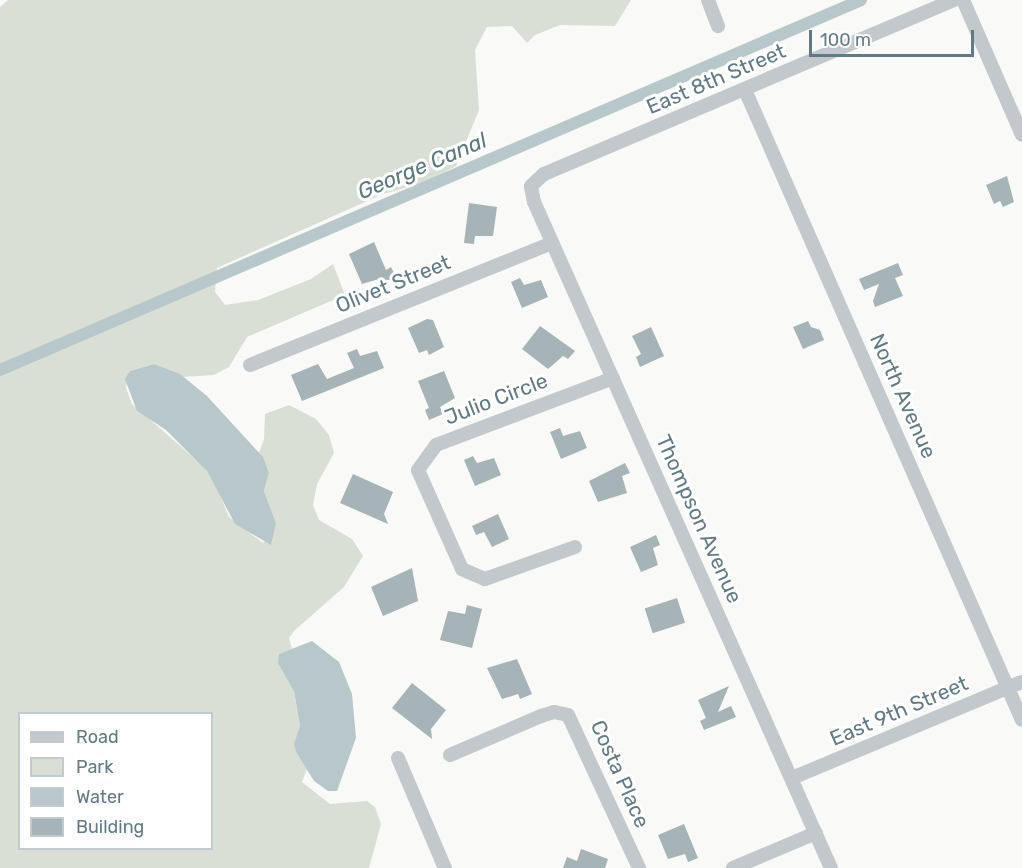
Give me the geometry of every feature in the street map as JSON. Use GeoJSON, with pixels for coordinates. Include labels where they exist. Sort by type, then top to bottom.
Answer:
{"type":"FeatureCollection","features":[{"type":"Feature","properties":{"kind":"street"},"geometry":{"type":"LineString","coordinates":[[708,0],[718,26]]}},
{"type":"Feature","properties":{"kind":"street","name":"East 8th Street"},"geometry":{"type":"LineString","coordinates":[[531,186],[544,174],[953,0]]}},
{"type":"Feature","properties":{"kind":"street"},"geometry":{"type":"LineString","coordinates":[[963,0],[1022,135]]}},
{"type":"Feature","properties":{"kind":"street","name":"North Avenue"},"geometry":{"type":"LineString","coordinates":[[745,90],[1022,720]]}},
{"type":"Feature","properties":{"kind":"street","name":"Thompson Avenue"},"geometry":{"type":"LineString","coordinates":[[531,186],[534,202],[552,243],[831,868]]}},
{"type":"Feature","properties":{"kind":"street","name":"Olivet Street"},"geometry":{"type":"LineString","coordinates":[[250,365],[552,243]]}},
{"type":"Feature","properties":{"kind":"street","name":"Julio Circle"},"geometry":{"type":"LineString","coordinates":[[575,547],[485,579],[462,569],[418,470],[436,445],[613,378]]}},
{"type":"Feature","properties":{"kind":"street","name":"East 9th Street"},"geometry":{"type":"LineString","coordinates":[[792,778],[1022,682]]}},
{"type":"Feature","properties":{"kind":"street","name":"Costa Place"},"geometry":{"type":"LineString","coordinates":[[450,755],[541,716],[554,712],[568,715],[639,868]]}},
{"type":"Feature","properties":{"kind":"street"},"geometry":{"type":"LineString","coordinates":[[398,758],[445,868]]}},
{"type":"Feature","properties":{"kind":"street"},"geometry":{"type":"LineString","coordinates":[[733,868],[816,833]]}},
{"type":"Feature","properties":{"kind":"green space"},"geometry":{"type":"Polygon","coordinates":[[[8,0],[631,0],[615,26],[560,25],[535,35],[527,43],[512,26],[487,27],[475,50],[479,110],[456,166],[426,182],[383,194],[217,268],[215,292],[225,305],[258,300],[311,279],[333,264],[345,295],[247,337],[229,367],[214,375],[183,377],[154,364],[130,371],[126,388],[132,404],[201,464],[213,478],[229,517],[263,543],[276,523],[264,491],[269,473],[259,453],[264,439],[265,414],[289,405],[316,419],[329,435],[334,453],[317,484],[313,505],[319,520],[352,539],[363,556],[344,587],[294,631],[289,638],[292,649],[279,654],[294,691],[300,726],[296,752],[307,769],[302,782],[330,804],[367,801],[375,807],[381,824],[369,868],[0,868],[0,7],[8,0]]]}},
{"type":"Feature","properties":{"kind":"water"},"geometry":{"type":"Polygon","coordinates":[[[154,364],[180,374],[207,396],[263,457],[269,473],[264,491],[276,523],[271,545],[235,524],[207,471],[166,430],[137,411],[125,379],[130,371],[154,364]]]}},
{"type":"Feature","properties":{"kind":"water"},"geometry":{"type":"Polygon","coordinates":[[[312,641],[339,662],[352,694],[356,738],[337,791],[328,791],[314,781],[296,752],[294,744],[300,726],[294,691],[278,663],[279,654],[312,641]]]}},
{"type":"Feature","properties":{"kind":"building"},"geometry":{"type":"Polygon","coordinates":[[[1007,176],[1014,202],[1003,207],[1000,201],[994,204],[986,185],[1007,176]]]}},
{"type":"Feature","properties":{"kind":"building"},"geometry":{"type":"Polygon","coordinates":[[[469,203],[497,207],[493,236],[475,236],[474,244],[464,243],[469,203]]]}},
{"type":"Feature","properties":{"kind":"building"},"geometry":{"type":"Polygon","coordinates":[[[374,242],[386,270],[391,267],[396,277],[381,283],[379,279],[362,284],[349,254],[374,242]]]}},
{"type":"Feature","properties":{"kind":"building"},"geometry":{"type":"Polygon","coordinates":[[[898,263],[903,275],[895,278],[903,296],[875,307],[873,301],[879,284],[864,290],[859,279],[898,263]]]}},
{"type":"Feature","properties":{"kind":"building"},"geometry":{"type":"Polygon","coordinates":[[[520,278],[524,285],[541,280],[548,297],[522,308],[511,282],[520,278]]]}},
{"type":"Feature","properties":{"kind":"building"},"geometry":{"type":"Polygon","coordinates":[[[427,319],[433,320],[444,347],[429,355],[427,350],[419,353],[408,328],[427,319]]]}},
{"type":"Feature","properties":{"kind":"building"},"geometry":{"type":"Polygon","coordinates":[[[808,321],[811,327],[820,330],[824,340],[803,349],[793,327],[808,321]]]}},
{"type":"Feature","properties":{"kind":"building"},"geometry":{"type":"Polygon","coordinates":[[[540,326],[575,351],[568,359],[563,356],[548,369],[522,349],[540,326]]]}},
{"type":"Feature","properties":{"kind":"building"},"geometry":{"type":"Polygon","coordinates":[[[651,327],[664,356],[640,367],[636,357],[641,354],[632,336],[651,327]]]}},
{"type":"Feature","properties":{"kind":"building"},"geometry":{"type":"Polygon","coordinates":[[[357,349],[360,356],[377,351],[384,368],[302,401],[291,375],[318,364],[327,379],[354,368],[347,353],[357,349]]]}},
{"type":"Feature","properties":{"kind":"building"},"geometry":{"type":"Polygon","coordinates":[[[444,371],[455,398],[440,407],[443,414],[429,420],[425,410],[429,408],[418,381],[444,371]]]}},
{"type":"Feature","properties":{"kind":"building"},"geometry":{"type":"Polygon","coordinates":[[[560,428],[563,436],[580,431],[587,448],[561,459],[550,432],[560,428]]]}},
{"type":"Feature","properties":{"kind":"building"},"geometry":{"type":"Polygon","coordinates":[[[473,456],[477,463],[494,458],[501,475],[475,486],[464,460],[473,456]]]}},
{"type":"Feature","properties":{"kind":"building"},"geometry":{"type":"Polygon","coordinates":[[[625,463],[630,473],[622,476],[627,493],[598,502],[589,481],[625,463]]]}},
{"type":"Feature","properties":{"kind":"building"},"geometry":{"type":"Polygon","coordinates":[[[353,474],[393,492],[384,514],[388,524],[340,503],[353,474]]]}},
{"type":"Feature","properties":{"kind":"building"},"geometry":{"type":"Polygon","coordinates":[[[498,514],[509,539],[492,547],[484,532],[476,535],[472,526],[498,514]]]}},
{"type":"Feature","properties":{"kind":"building"},"geometry":{"type":"Polygon","coordinates":[[[656,535],[660,545],[653,548],[658,565],[641,572],[630,547],[656,535]]]}},
{"type":"Feature","properties":{"kind":"building"},"geometry":{"type":"Polygon","coordinates":[[[412,568],[418,601],[383,616],[371,587],[412,568]]]}},
{"type":"Feature","properties":{"kind":"building"},"geometry":{"type":"Polygon","coordinates":[[[677,598],[685,623],[653,633],[645,609],[677,598]]]}},
{"type":"Feature","properties":{"kind":"building"},"geometry":{"type":"Polygon","coordinates":[[[467,605],[482,609],[472,648],[440,640],[448,611],[465,614],[467,605]]]}},
{"type":"Feature","properties":{"kind":"building"},"geometry":{"type":"Polygon","coordinates":[[[517,659],[532,694],[520,699],[518,694],[502,699],[487,668],[517,659]]]}},
{"type":"Feature","properties":{"kind":"building"},"geometry":{"type":"Polygon","coordinates":[[[412,683],[446,710],[431,729],[432,739],[392,708],[412,683]]]}},
{"type":"Feature","properties":{"kind":"building"},"geometry":{"type":"Polygon","coordinates":[[[729,686],[718,712],[731,706],[736,717],[704,730],[700,721],[706,718],[698,700],[729,686]]]}},
{"type":"Feature","properties":{"kind":"building"},"geometry":{"type":"Polygon","coordinates":[[[684,824],[698,858],[688,862],[685,854],[668,859],[658,835],[684,824]]]}},
{"type":"Feature","properties":{"kind":"building"},"geometry":{"type":"Polygon","coordinates":[[[581,849],[608,859],[605,868],[563,868],[567,857],[577,861],[581,849]]]}},
{"type":"Feature","properties":{"kind":"waterway","name":"George Canal"},"geometry":{"type":"LineString","coordinates":[[0,370],[861,0]]}}]}
